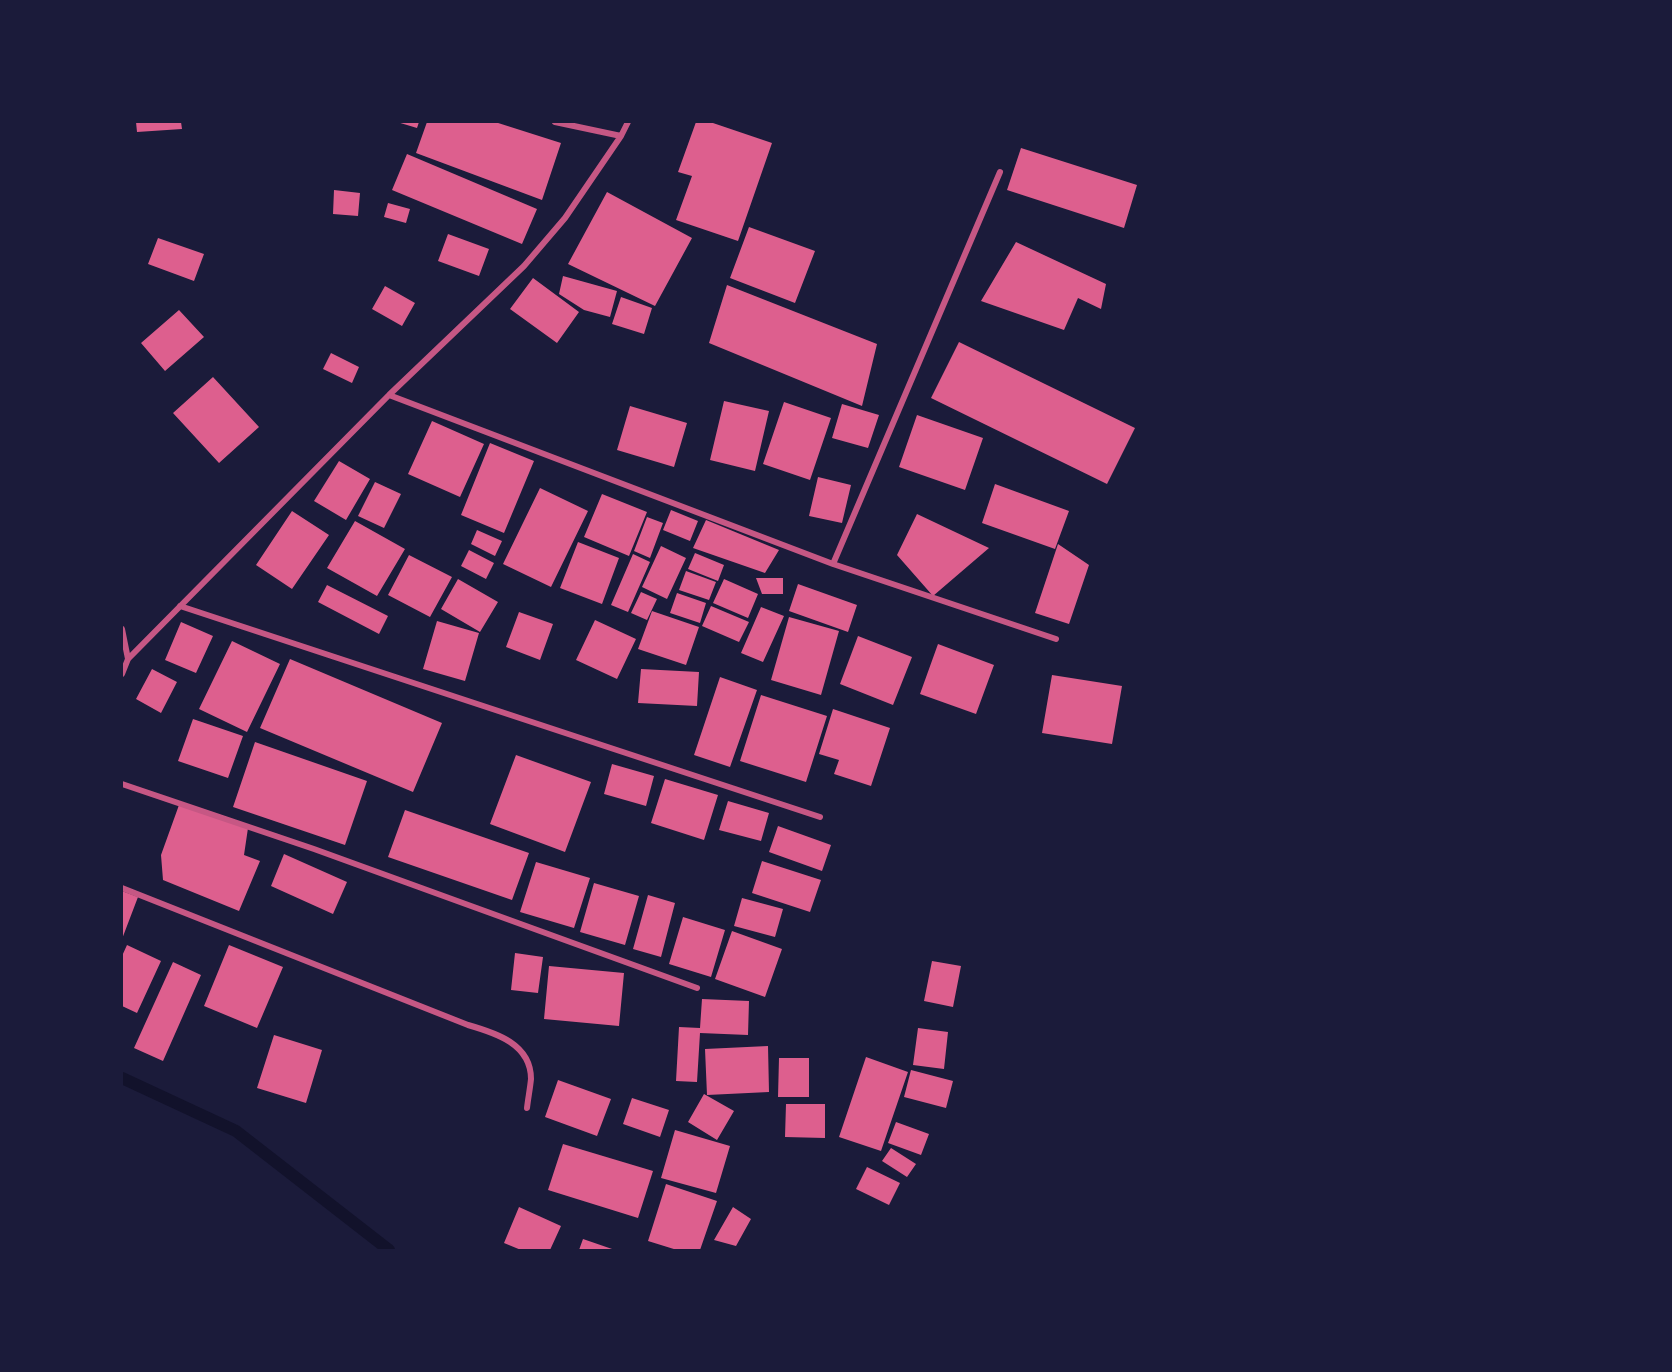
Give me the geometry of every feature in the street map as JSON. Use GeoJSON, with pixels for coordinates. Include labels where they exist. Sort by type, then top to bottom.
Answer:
{"type":"FeatureCollection","features":[{"type":"Feature","properties":{"kind":"street"},"geometry":{"type":"LineString","coordinates":[[555,122],[621,136]]}},
{"type":"Feature","properties":{"kind":"street"},"geometry":{"type":"LineString","coordinates":[[122,674],[128,659],[180,606],[389,395],[524,266],[565,218],[621,136],[628,122]]}},
{"type":"Feature","properties":{"kind":"street"},"geometry":{"type":"LineString","coordinates":[[833,564],[1000,172]]}},
{"type":"Feature","properties":{"kind":"street"},"geometry":{"type":"LineString","coordinates":[[389,395],[833,564],[1056,639]]}},
{"type":"Feature","properties":{"kind":"street"},"geometry":{"type":"LineString","coordinates":[[180,606],[820,817]]}},
{"type":"Feature","properties":{"kind":"street"},"geometry":{"type":"LineString","coordinates":[[122,629],[128,659]]}},
{"type":"Feature","properties":{"kind":"street"},"geometry":{"type":"LineString","coordinates":[[122,784],[315,849],[697,988]]}},
{"type":"Feature","properties":{"kind":"street"},"geometry":{"type":"LineString","coordinates":[[122,888],[468,1025],[507,1038],[514,1043],[529,1066],[531,1079],[527,1108]]}},
{"type":"Feature","properties":{"kind":"building"},"geometry":{"type":"Polygon","coordinates":[[[136,122],[181,122],[182,129],[137,132],[136,122]]]}},
{"type":"Feature","properties":{"kind":"building"},"geometry":{"type":"Polygon","coordinates":[[[397,122],[419,122],[417,128],[397,122]]]}},
{"type":"Feature","properties":{"kind":"building"},"geometry":{"type":"Polygon","coordinates":[[[427,122],[495,122],[561,143],[542,200],[416,153],[427,122]]]}},
{"type":"Feature","properties":{"kind":"building"},"geometry":{"type":"Polygon","coordinates":[[[696,122],[710,122],[772,143],[738,241],[676,220],[692,176],[678,172],[696,122]]]}},
{"type":"Feature","properties":{"kind":"building"},"geometry":{"type":"Polygon","coordinates":[[[1021,148],[1137,185],[1124,228],[1007,190],[1021,148]]]}},
{"type":"Feature","properties":{"kind":"building"},"geometry":{"type":"Polygon","coordinates":[[[407,154],[537,209],[522,244],[392,190],[407,154]]]}},
{"type":"Feature","properties":{"kind":"building"},"geometry":{"type":"Polygon","coordinates":[[[334,190],[360,193],[358,216],[333,214],[334,190]]]}},
{"type":"Feature","properties":{"kind":"building"},"geometry":{"type":"Polygon","coordinates":[[[607,192],[692,238],[655,306],[568,264],[607,192]]]}},
{"type":"Feature","properties":{"kind":"building"},"geometry":{"type":"Polygon","coordinates":[[[388,203],[410,209],[406,223],[384,217],[388,203]]]}},
{"type":"Feature","properties":{"kind":"building"},"geometry":{"type":"Polygon","coordinates":[[[749,227],[815,251],[795,303],[730,278],[749,227]]]}},
{"type":"Feature","properties":{"kind":"building"},"geometry":{"type":"Polygon","coordinates":[[[448,234],[489,249],[479,276],[438,261],[448,234]]]}},
{"type":"Feature","properties":{"kind":"building"},"geometry":{"type":"Polygon","coordinates":[[[158,238],[204,254],[194,281],[148,264],[158,238]]]}},
{"type":"Feature","properties":{"kind":"building"},"geometry":{"type":"Polygon","coordinates":[[[1016,242],[1106,284],[1101,309],[1078,298],[1064,330],[981,301],[1016,242]]]}},
{"type":"Feature","properties":{"kind":"building"},"geometry":{"type":"Polygon","coordinates":[[[563,276],[617,291],[610,317],[584,310],[559,294],[563,276]]]}},
{"type":"Feature","properties":{"kind":"building"},"geometry":{"type":"Polygon","coordinates":[[[533,278],[579,312],[557,343],[510,309],[533,278]]]}},
{"type":"Feature","properties":{"kind":"building"},"geometry":{"type":"Polygon","coordinates":[[[727,285],[877,344],[862,406],[709,343],[727,285]]]}},
{"type":"Feature","properties":{"kind":"building"},"geometry":{"type":"Polygon","coordinates":[[[385,286],[415,303],[402,326],[372,309],[385,286]]]}},
{"type":"Feature","properties":{"kind":"building"},"geometry":{"type":"Polygon","coordinates":[[[621,297],[652,308],[644,334],[612,324],[621,297]]]}},
{"type":"Feature","properties":{"kind":"building"},"geometry":{"type":"Polygon","coordinates":[[[179,310],[204,337],[165,371],[141,343],[179,310]]]}},
{"type":"Feature","properties":{"kind":"building"},"geometry":{"type":"Polygon","coordinates":[[[959,342],[1135,428],[1107,484],[931,398],[959,342]]]}},
{"type":"Feature","properties":{"kind":"building"},"geometry":{"type":"Polygon","coordinates":[[[331,353],[359,367],[352,383],[323,369],[331,353]]]}},
{"type":"Feature","properties":{"kind":"building"},"geometry":{"type":"Polygon","coordinates":[[[213,377],[259,427],[219,463],[173,413],[213,377]]]}},
{"type":"Feature","properties":{"kind":"building"},"geometry":{"type":"Polygon","coordinates":[[[724,401],[769,411],[755,471],[710,460],[724,401]]]}},
{"type":"Feature","properties":{"kind":"building"},"geometry":{"type":"Polygon","coordinates":[[[784,402],[831,418],[810,480],[763,464],[784,402]]]}},
{"type":"Feature","properties":{"kind":"building"},"geometry":{"type":"Polygon","coordinates":[[[842,404],[879,415],[868,448],[832,438],[842,404]]]}},
{"type":"Feature","properties":{"kind":"building"},"geometry":{"type":"Polygon","coordinates":[[[630,406],[687,423],[674,467],[617,450],[630,406]]]}},
{"type":"Feature","properties":{"kind":"building"},"geometry":{"type":"Polygon","coordinates":[[[917,415],[983,438],[965,490],[899,467],[917,415]]]}},
{"type":"Feature","properties":{"kind":"building"},"geometry":{"type":"Polygon","coordinates":[[[432,421],[484,444],[460,497],[408,474],[432,421]]]}},
{"type":"Feature","properties":{"kind":"building"},"geometry":{"type":"Polygon","coordinates":[[[490,443],[534,461],[504,533],[461,515],[490,443]]]}},
{"type":"Feature","properties":{"kind":"building"},"geometry":{"type":"Polygon","coordinates":[[[339,461],[370,479],[346,520],[314,501],[339,461]]]}},
{"type":"Feature","properties":{"kind":"building"},"geometry":{"type":"Polygon","coordinates":[[[818,477],[851,485],[842,523],[809,516],[818,477]]]}},
{"type":"Feature","properties":{"kind":"building"},"geometry":{"type":"Polygon","coordinates":[[[375,482],[401,494],[384,528],[358,516],[375,482]]]}},
{"type":"Feature","properties":{"kind":"building"},"geometry":{"type":"Polygon","coordinates":[[[995,484],[1069,511],[1055,549],[982,523],[995,484]]]}},
{"type":"Feature","properties":{"kind":"building"},"geometry":{"type":"Polygon","coordinates":[[[540,488],[588,511],[551,587],[503,564],[540,488]]]}},
{"type":"Feature","properties":{"kind":"building"},"geometry":{"type":"Polygon","coordinates":[[[602,494],[647,512],[629,556],[584,537],[602,494]]]}},
{"type":"Feature","properties":{"kind":"building"},"geometry":{"type":"Polygon","coordinates":[[[671,510],[698,521],[690,541],[663,530],[671,510]]]}},
{"type":"Feature","properties":{"kind":"building"},"geometry":{"type":"Polygon","coordinates":[[[292,511],[329,535],[292,589],[256,565],[292,511]]]}},
{"type":"Feature","properties":{"kind":"building"},"geometry":{"type":"Polygon","coordinates":[[[917,514],[989,548],[933,596],[897,555],[917,514]]]}},
{"type":"Feature","properties":{"kind":"building"},"geometry":{"type":"Polygon","coordinates":[[[647,517],[663,523],[650,558],[634,551],[647,517]]]}},
{"type":"Feature","properties":{"kind":"building"},"geometry":{"type":"Polygon","coordinates":[[[706,520],[779,550],[765,573],[693,548],[706,520]]]}},
{"type":"Feature","properties":{"kind":"building"},"geometry":{"type":"Polygon","coordinates":[[[355,521],[405,549],[377,596],[327,568],[355,521]]]}},
{"type":"Feature","properties":{"kind":"building"},"geometry":{"type":"Polygon","coordinates":[[[477,530],[502,541],[495,556],[471,544],[477,530]]]}},
{"type":"Feature","properties":{"kind":"building"},"geometry":{"type":"Polygon","coordinates":[[[578,542],[619,558],[602,604],[560,588],[578,542]]]}},
{"type":"Feature","properties":{"kind":"building"},"geometry":{"type":"Polygon","coordinates":[[[1058,544],[1089,565],[1069,624],[1035,613],[1058,544]]]}},
{"type":"Feature","properties":{"kind":"building"},"geometry":{"type":"Polygon","coordinates":[[[661,546],[686,558],[667,599],[642,587],[661,546]]]}},
{"type":"Feature","properties":{"kind":"building"},"geometry":{"type":"Polygon","coordinates":[[[469,550],[494,563],[486,579],[461,566],[469,550]]]}},
{"type":"Feature","properties":{"kind":"building"},"geometry":{"type":"Polygon","coordinates":[[[695,553],[724,565],[718,581],[688,569],[695,553]]]}},
{"type":"Feature","properties":{"kind":"building"},"geometry":{"type":"Polygon","coordinates":[[[633,554],[650,562],[628,612],[611,605],[633,554]]]}},
{"type":"Feature","properties":{"kind":"building"},"geometry":{"type":"Polygon","coordinates":[[[409,555],[452,577],[430,617],[388,595],[409,555]]]}},
{"type":"Feature","properties":{"kind":"building"},"geometry":{"type":"Polygon","coordinates":[[[686,571],[716,582],[709,600],[679,590],[686,571]]]}},
{"type":"Feature","properties":{"kind":"building"},"geometry":{"type":"Polygon","coordinates":[[[756,578],[783,578],[783,594],[762,594],[756,578]]]}},
{"type":"Feature","properties":{"kind":"building"},"geometry":{"type":"Polygon","coordinates":[[[458,579],[498,602],[480,632],[441,609],[458,579]]]}},
{"type":"Feature","properties":{"kind":"building"},"geometry":{"type":"Polygon","coordinates":[[[724,579],[758,594],[748,618],[713,603],[724,579]]]}},
{"type":"Feature","properties":{"kind":"building"},"geometry":{"type":"Polygon","coordinates":[[[798,584],[857,605],[848,632],[789,611],[798,584]]]}},
{"type":"Feature","properties":{"kind":"building"},"geometry":{"type":"Polygon","coordinates":[[[327,585],[388,616],[379,634],[318,602],[327,585]]]}},
{"type":"Feature","properties":{"kind":"building"},"geometry":{"type":"Polygon","coordinates":[[[641,592],[657,599],[647,620],[631,613],[641,592]]]}},
{"type":"Feature","properties":{"kind":"building"},"geometry":{"type":"Polygon","coordinates":[[[677,593],[706,603],[700,623],[670,613],[677,593]]]}},
{"type":"Feature","properties":{"kind":"building"},"geometry":{"type":"Polygon","coordinates":[[[711,606],[749,622],[739,642],[702,626],[711,606]]]}},
{"type":"Feature","properties":{"kind":"building"},"geometry":{"type":"Polygon","coordinates":[[[761,607],[784,616],[763,662],[741,653],[761,607]]]}},
{"type":"Feature","properties":{"kind":"building"},"geometry":{"type":"Polygon","coordinates":[[[652,611],[699,627],[686,665],[638,649],[652,611]]]}},
{"type":"Feature","properties":{"kind":"building"},"geometry":{"type":"Polygon","coordinates":[[[519,612],[553,624],[540,660],[506,647],[519,612]]]}},
{"type":"Feature","properties":{"kind":"building"},"geometry":{"type":"Polygon","coordinates":[[[789,617],[839,631],[821,695],[771,680],[789,617]]]}},
{"type":"Feature","properties":{"kind":"building"},"geometry":{"type":"Polygon","coordinates":[[[595,620],[636,639],[617,679],[576,660],[595,620]]]}},
{"type":"Feature","properties":{"kind":"building"},"geometry":{"type":"Polygon","coordinates":[[[437,621],[479,633],[465,681],[423,669],[437,621]]]}},
{"type":"Feature","properties":{"kind":"building"},"geometry":{"type":"Polygon","coordinates":[[[181,622],[213,636],[196,673],[165,660],[181,622]]]}},
{"type":"Feature","properties":{"kind":"building"},"geometry":{"type":"Polygon","coordinates":[[[858,636],[912,657],[893,705],[840,684],[858,636]]]}},
{"type":"Feature","properties":{"kind":"building"},"geometry":{"type":"Polygon","coordinates":[[[232,641],[280,664],[247,732],[199,709],[232,641]]]}},
{"type":"Feature","properties":{"kind":"building"},"geometry":{"type":"Polygon","coordinates":[[[938,644],[994,665],[976,714],[920,694],[938,644]]]}},
{"type":"Feature","properties":{"kind":"building"},"geometry":{"type":"Polygon","coordinates":[[[290,659],[442,723],[413,792],[260,728],[290,659]]]}},
{"type":"Feature","properties":{"kind":"building"},"geometry":{"type":"Polygon","coordinates":[[[152,669],[177,682],[161,713],[136,699],[152,669]]]}},
{"type":"Feature","properties":{"kind":"building"},"geometry":{"type":"Polygon","coordinates":[[[641,669],[699,672],[697,706],[638,703],[641,669]]]}},
{"type":"Feature","properties":{"kind":"building"},"geometry":{"type":"Polygon","coordinates":[[[1052,675],[1122,686],[1112,744],[1042,733],[1052,675]]]}},
{"type":"Feature","properties":{"kind":"building"},"geometry":{"type":"Polygon","coordinates":[[[720,677],[757,690],[730,767],[694,755],[720,677]]]}},
{"type":"Feature","properties":{"kind":"building"},"geometry":{"type":"Polygon","coordinates":[[[761,695],[827,716],[806,782],[740,761],[761,695]]]}},
{"type":"Feature","properties":{"kind":"building"},"geometry":{"type":"Polygon","coordinates":[[[833,709],[890,728],[871,786],[834,774],[839,760],[819,754],[833,709]]]}},
{"type":"Feature","properties":{"kind":"building"},"geometry":{"type":"Polygon","coordinates":[[[193,719],[243,736],[228,778],[178,761],[193,719]]]}},
{"type":"Feature","properties":{"kind":"building"},"geometry":{"type":"Polygon","coordinates":[[[255,742],[367,781],[345,845],[233,807],[255,742]]]}},
{"type":"Feature","properties":{"kind":"building"},"geometry":{"type":"Polygon","coordinates":[[[516,755],[591,782],[565,852],[490,824],[516,755]]]}},
{"type":"Feature","properties":{"kind":"building"},"geometry":{"type":"Polygon","coordinates":[[[612,764],[654,776],[646,806],[604,794],[612,764]]]}},
{"type":"Feature","properties":{"kind":"building"},"geometry":{"type":"Polygon","coordinates":[[[665,779],[718,795],[704,840],[651,823],[665,779]]]}},
{"type":"Feature","properties":{"kind":"building"},"geometry":{"type":"Polygon","coordinates":[[[728,801],[769,813],[761,841],[719,830],[728,801]]]}},
{"type":"Feature","properties":{"kind":"building"},"geometry":{"type":"Polygon","coordinates":[[[179,805],[248,828],[244,855],[260,861],[239,911],[163,880],[161,855],[179,805]]]}},
{"type":"Feature","properties":{"kind":"building"},"geometry":{"type":"Polygon","coordinates":[[[405,810],[529,853],[512,900],[388,857],[405,810]]]}},
{"type":"Feature","properties":{"kind":"building"},"geometry":{"type":"Polygon","coordinates":[[[778,826],[831,845],[822,871],[769,852],[778,826]]]}},
{"type":"Feature","properties":{"kind":"building"},"geometry":{"type":"Polygon","coordinates":[[[284,854],[347,882],[333,914],[271,886],[284,854]]]}},
{"type":"Feature","properties":{"kind":"building"},"geometry":{"type":"Polygon","coordinates":[[[762,861],[821,880],[810,912],[752,893],[762,861]]]}},
{"type":"Feature","properties":{"kind":"building"},"geometry":{"type":"Polygon","coordinates":[[[536,862],[590,878],[574,928],[520,912],[536,862]]]}},
{"type":"Feature","properties":{"kind":"building"},"geometry":{"type":"Polygon","coordinates":[[[594,883],[639,896],[625,945],[580,932],[594,883]]]}},
{"type":"Feature","properties":{"kind":"building"},"geometry":{"type":"Polygon","coordinates":[[[122,891],[138,897],[122,939],[122,891]]]}},
{"type":"Feature","properties":{"kind":"building"},"geometry":{"type":"Polygon","coordinates":[[[648,895],[675,903],[661,957],[633,949],[648,895]]]}},
{"type":"Feature","properties":{"kind":"building"},"geometry":{"type":"Polygon","coordinates":[[[742,898],[783,909],[775,937],[734,926],[742,898]]]}},
{"type":"Feature","properties":{"kind":"building"},"geometry":{"type":"Polygon","coordinates":[[[683,917],[725,930],[711,977],[669,964],[683,917]]]}},
{"type":"Feature","properties":{"kind":"building"},"geometry":{"type":"Polygon","coordinates":[[[732,931],[782,949],[765,997],[715,979],[732,931]]]}},
{"type":"Feature","properties":{"kind":"building"},"geometry":{"type":"Polygon","coordinates":[[[127,945],[161,961],[137,1013],[122,1006],[122,956],[127,945]]]}},
{"type":"Feature","properties":{"kind":"building"},"geometry":{"type":"Polygon","coordinates":[[[229,945],[283,967],[257,1028],[204,1006],[229,945]]]}},
{"type":"Feature","properties":{"kind":"building"},"geometry":{"type":"Polygon","coordinates":[[[515,953],[543,957],[538,993],[511,990],[515,953]]]}},
{"type":"Feature","properties":{"kind":"building"},"geometry":{"type":"Polygon","coordinates":[[[932,961],[961,966],[953,1007],[924,1001],[932,961]]]}},
{"type":"Feature","properties":{"kind":"building"},"geometry":{"type":"Polygon","coordinates":[[[173,962],[201,975],[163,1061],[134,1048],[173,962]]]}},
{"type":"Feature","properties":{"kind":"building"},"geometry":{"type":"Polygon","coordinates":[[[549,966],[624,973],[619,1026],[544,1019],[549,966]]]}},
{"type":"Feature","properties":{"kind":"building"},"geometry":{"type":"Polygon","coordinates":[[[702,999],[749,1001],[748,1035],[700,1033],[697,1082],[676,1081],[679,1027],[700,1028],[702,999]]]}},
{"type":"Feature","properties":{"kind":"building"},"geometry":{"type":"Polygon","coordinates":[[[918,1028],[948,1032],[944,1069],[913,1065],[918,1028]]]}},
{"type":"Feature","properties":{"kind":"building"},"geometry":{"type":"Polygon","coordinates":[[[274,1035],[322,1050],[306,1103],[257,1088],[274,1035]]]}},
{"type":"Feature","properties":{"kind":"building"},"geometry":{"type":"Polygon","coordinates":[[[768,1046],[769,1092],[707,1095],[705,1049],[768,1046]]]}},
{"type":"Feature","properties":{"kind":"building"},"geometry":{"type":"Polygon","coordinates":[[[866,1057],[908,1072],[881,1151],[839,1137],[866,1057]]]}},
{"type":"Feature","properties":{"kind":"building"},"geometry":{"type":"Polygon","coordinates":[[[779,1058],[809,1058],[809,1097],[778,1097],[779,1058]]]}},
{"type":"Feature","properties":{"kind":"building"},"geometry":{"type":"Polygon","coordinates":[[[911,1070],[953,1081],[946,1108],[904,1097],[911,1070]]]}},
{"type":"Feature","properties":{"kind":"building"},"geometry":{"type":"Polygon","coordinates":[[[558,1080],[611,1099],[597,1136],[545,1117],[558,1080]]]}},
{"type":"Feature","properties":{"kind":"building"},"geometry":{"type":"Polygon","coordinates":[[[704,1094],[734,1111],[717,1140],[688,1122],[704,1094]]]}},
{"type":"Feature","properties":{"kind":"building"},"geometry":{"type":"Polygon","coordinates":[[[632,1098],[669,1110],[660,1137],[623,1124],[632,1098]]]}},
{"type":"Feature","properties":{"kind":"building"},"geometry":{"type":"Polygon","coordinates":[[[786,1104],[825,1104],[825,1138],[785,1137],[786,1104]]]}},
{"type":"Feature","properties":{"kind":"building"},"geometry":{"type":"Polygon","coordinates":[[[896,1122],[929,1134],[921,1155],[888,1143],[896,1122]]]}},
{"type":"Feature","properties":{"kind":"building"},"geometry":{"type":"Polygon","coordinates":[[[675,1130],[730,1146],[716,1193],[661,1178],[675,1130]]]}},
{"type":"Feature","properties":{"kind":"building"},"geometry":{"type":"Polygon","coordinates":[[[563,1144],[653,1171],[638,1218],[548,1190],[563,1144]]]}},
{"type":"Feature","properties":{"kind":"building"},"geometry":{"type":"Polygon","coordinates":[[[891,1148],[916,1164],[907,1177],[882,1161],[891,1148]]]}},
{"type":"Feature","properties":{"kind":"building"},"geometry":{"type":"Polygon","coordinates":[[[867,1167],[900,1183],[889,1205],[856,1189],[867,1167]]]}},
{"type":"Feature","properties":{"kind":"building"},"geometry":{"type":"Polygon","coordinates":[[[666,1184],[717,1201],[700,1250],[677,1250],[648,1241],[666,1184]]]}},
{"type":"Feature","properties":{"kind":"building"},"geometry":{"type":"Polygon","coordinates":[[[519,1207],[561,1226],[550,1250],[521,1250],[504,1243],[519,1207]]]}},
{"type":"Feature","properties":{"kind":"building"},"geometry":{"type":"Polygon","coordinates":[[[733,1207],[751,1219],[736,1246],[714,1240],[733,1207]]]}},
{"type":"Feature","properties":{"kind":"building"},"geometry":{"type":"Polygon","coordinates":[[[583,1239],[615,1250],[579,1250],[583,1239]]]}},
{"type":"Feature","properties":{"kind":"waterway"},"geometry":{"type":"LineString","coordinates":[[122,1078],[236,1131],[389,1250]]}}]}
